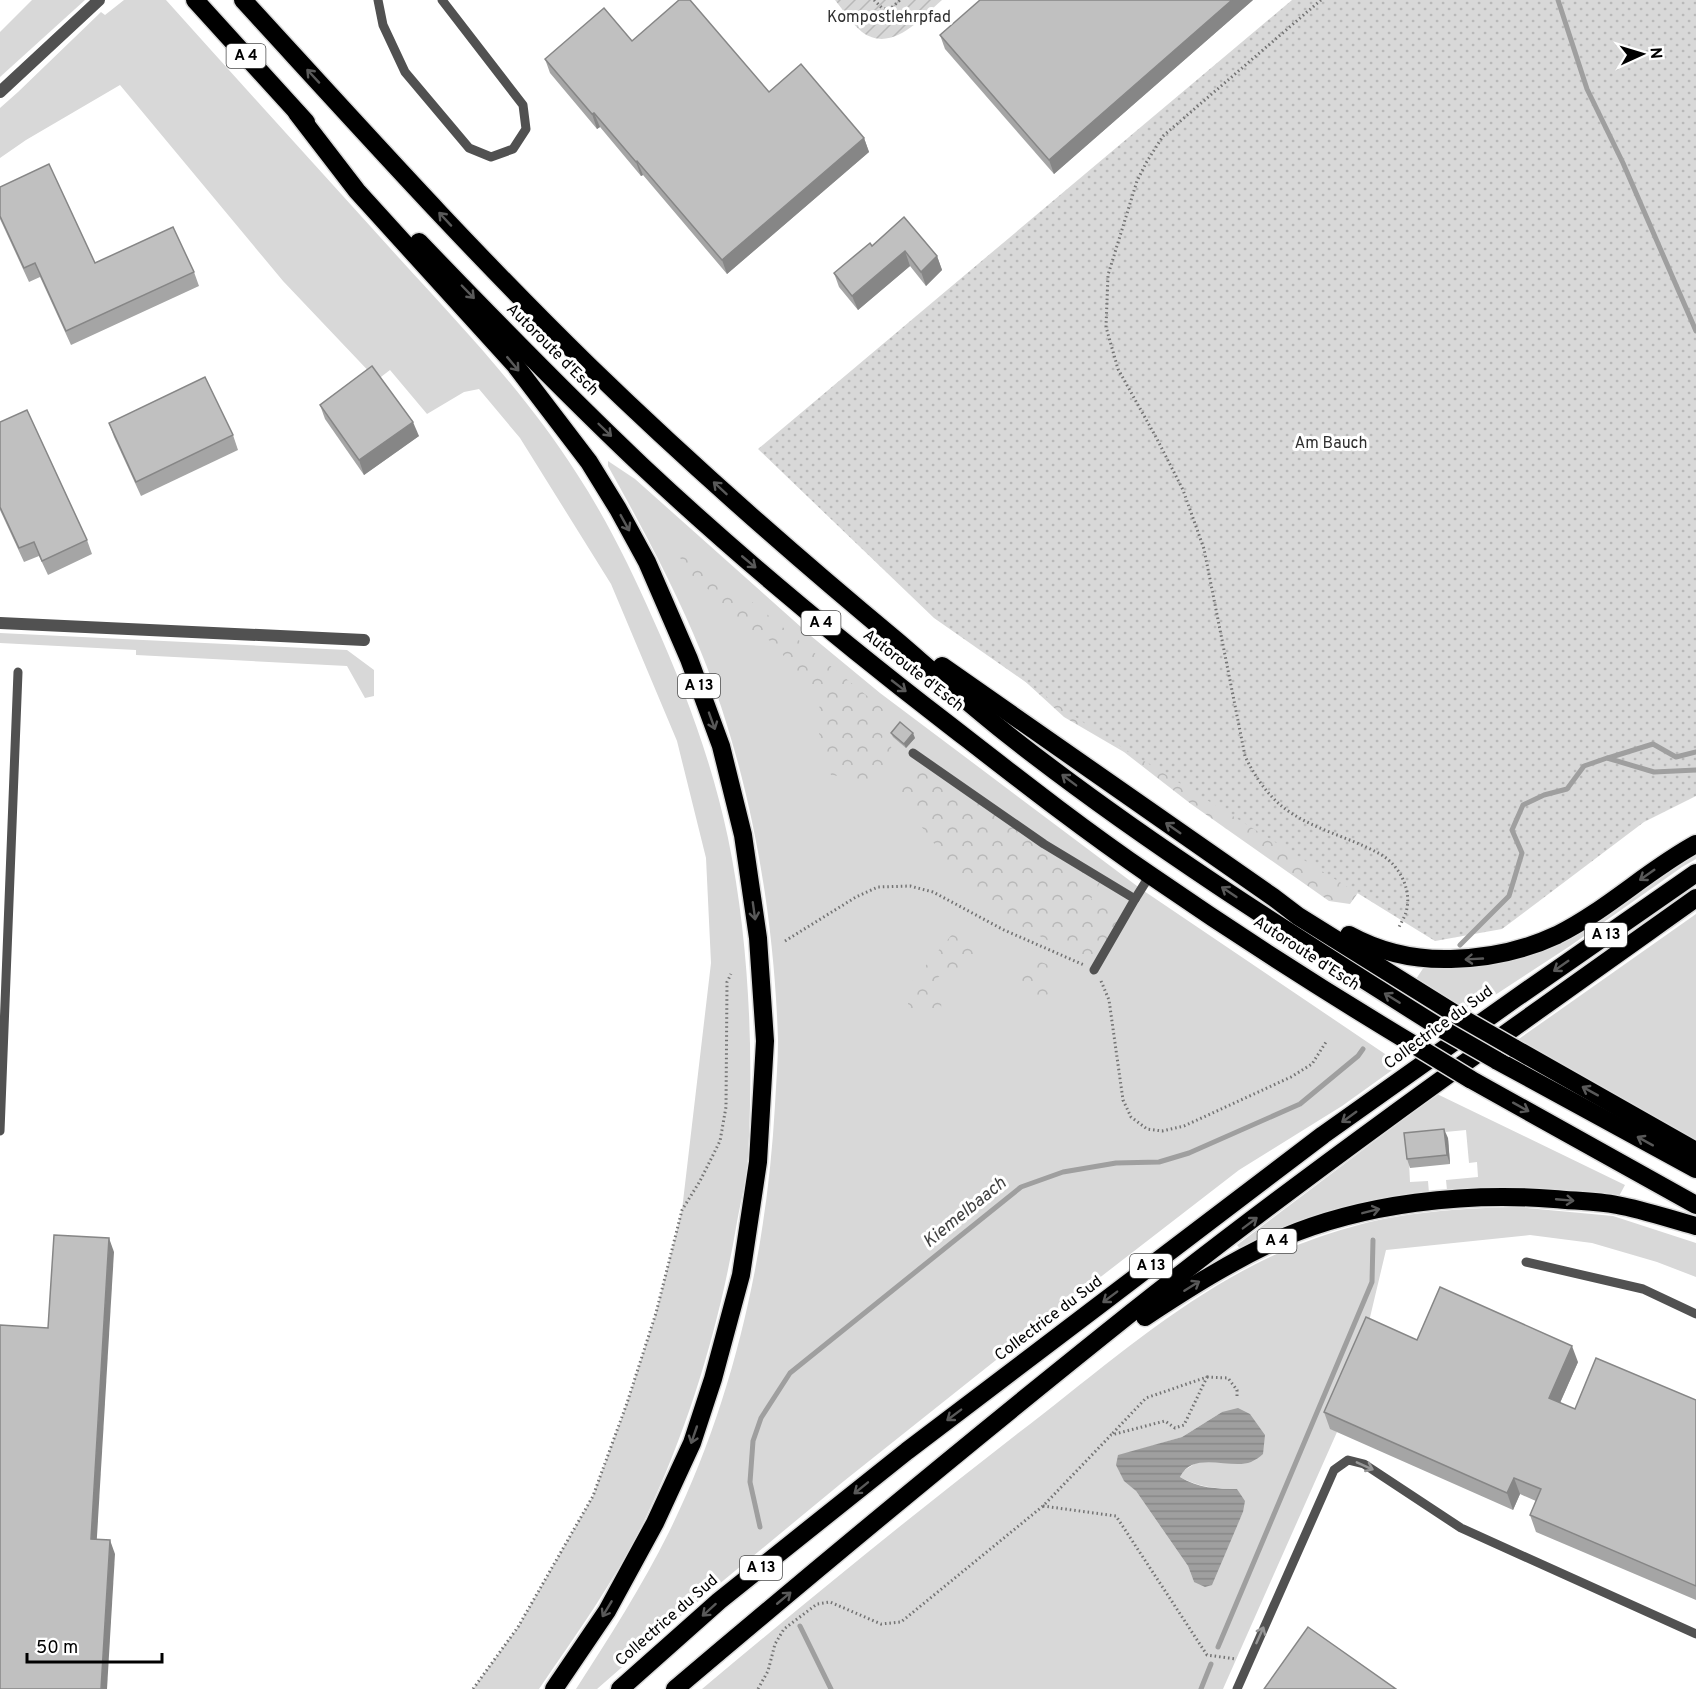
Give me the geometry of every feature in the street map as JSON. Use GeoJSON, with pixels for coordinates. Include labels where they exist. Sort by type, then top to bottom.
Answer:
{"type":"FeatureCollection","features":[{"type":"Feature","properties":{"kind":"highway","name":"Autoroute d'Esch"},"geometry":{"type":"LineString","coordinates":[[195,0],[297,113],[561,388],[731,546],[889,679],[1070,818],[1150,875],[1345,1003],[1470,1079],[1696,1205]]}},
{"type":"Feature","properties":{"kind":"highway","name":"Autoroute d'Esch"},"geometry":{"type":"LineString","coordinates":[[243,0],[460,236],[587,364],[758,523],[1007,733],[1113,813],[1283,929],[1442,1029],[1696,1169]]}},
{"type":"Feature","properties":{"kind":"highway","name":"A 13"},"geometry":{"type":"LineString","coordinates":[[297,113],[357,191],[515,364],[589,462],[647,562],[689,659],[721,746],[743,835],[758,939],[765,1041],[758,1162],[741,1275],[713,1379],[692,1443],[655,1524],[607,1611],[554,1689]]}},
{"type":"Feature","properties":{"kind":"highway","name":"A 4"},"geometry":{"type":"LineString","coordinates":[[858,609],[1010,712],[1298,916],[1460,1017],[1696,1151]]}},
{"type":"Feature","properties":{"kind":"highway","name":"A 4"},"geometry":{"type":"LineString","coordinates":[[1273,897],[1300,906],[1368,946],[1407,956],[1440,960],[1482,958],[1517,951],[1558,934],[1607,904],[1675,855],[1696,844]]}},
{"type":"Feature","properties":{"kind":"highway","name":"Collectrice du Sud"},"geometry":{"type":"LineString","coordinates":[[620,1689],[718,1601],[907,1451],[1323,1135],[1696,873]]}},
{"type":"Feature","properties":{"kind":"highway","name":"A 4"},"geometry":{"type":"LineString","coordinates":[[924,1482],[1133,1312],[1343,1152],[1533,1013],[1696,898]]}},
{"type":"Feature","properties":{"kind":"highway","name":"A 4"},"geometry":{"type":"LineString","coordinates":[[924,1482],[1131,1327],[1193,1285],[1284,1237],[1327,1222],[1393,1206],[1458,1198],[1515,1196],[1615,1204],[1696,1226]]}},
{"type":"Feature","properties":{"kind":"highway","name":"A 13"},"geometry":{"type":"LineString","coordinates":[[675,1689],[924,1482]]}},
{"type":"Feature","properties":{"kind":"street"},"geometry":{"type":"LineString","coordinates":[[0,92],[97,2]]}},
{"type":"Feature","properties":{"kind":"street"},"geometry":{"type":"LineString","coordinates":[[0,623],[364,640]]}},
{"type":"Feature","properties":{"kind":"lane"},"geometry":{"type":"LineString","coordinates":[[378,0],[383,25],[405,72],[469,148],[491,157],[513,149],[526,129],[523,105],[442,0]]}},
{"type":"Feature","properties":{"kind":"lane"},"geometry":{"type":"LineString","coordinates":[[0,1131],[18,672]]}},
{"type":"Feature","properties":{"kind":"lane"},"geometry":{"type":"LineString","coordinates":[[913,753],[1044,844],[1135,899]]}},
{"type":"Feature","properties":{"kind":"lane"},"geometry":{"type":"LineString","coordinates":[[1094,970],[1150,875]]}},
{"type":"Feature","properties":{"kind":"lane"},"geometry":{"type":"LineString","coordinates":[[1526,1262],[1643,1289],[1696,1314]]}},
{"type":"Feature","properties":{"kind":"lane"},"geometry":{"type":"LineString","coordinates":[[1237,1689],[1334,1470],[1348,1460],[1364,1464],[1461,1528],[1696,1634]]}},
{"type":"Feature","properties":{"kind":"path"},"geometry":{"type":"LineString","coordinates":[[874,0],[882,8],[889,10],[900,0]]}},
{"type":"Feature","properties":{"kind":"path"},"geometry":{"type":"LineString","coordinates":[[1321,0],[1163,136],[1137,181],[1108,275],[1106,327],[1118,369],[1183,490],[1204,549],[1245,756],[1267,792],[1290,812],[1317,827],[1382,854],[1400,872],[1407,890],[1407,909],[1398,929]]}},
{"type":"Feature","properties":{"kind":"path"},"geometry":{"type":"LineString","coordinates":[[785,941],[856,897],[878,887],[910,886],[933,892],[1004,930],[1069,957],[1094,970],[1102,983],[1109,1000],[1124,1100],[1131,1117],[1147,1129],[1162,1131],[1184,1126],[1291,1077],[1312,1064],[1326,1042]]}},
{"type":"Feature","properties":{"kind":"path"},"geometry":{"type":"LineString","coordinates":[[473,1689],[518,1627],[593,1497],[624,1414],[656,1313],[682,1210],[720,1141],[726,1107],[727,982],[731,974]]}},
{"type":"Feature","properties":{"kind":"path"},"geometry":{"type":"LineString","coordinates":[[1110,1435],[1165,1421],[1175,1428],[1184,1425],[1207,1377]]}},
{"type":"Feature","properties":{"kind":"path"},"geometry":{"type":"LineString","coordinates":[[758,1689],[768,1671],[774,1644],[784,1629],[817,1604],[830,1602],[881,1624],[900,1622],[1043,1506],[1146,1398],[1207,1377],[1228,1378],[1237,1390],[1237,1399]]}},
{"type":"Feature","properties":{"kind":"path"},"geometry":{"type":"LineString","coordinates":[[1043,1506],[1116,1516],[1207,1655],[1249,1661]]}},
{"type":"Feature","properties":{"kind":"green space"},"geometry":{"type":"Polygon","coordinates":[[[32,0],[85,0],[0,77],[0,32],[32,0]]]}},
{"type":"Feature","properties":{"kind":"green space"},"geometry":{"type":"Polygon","coordinates":[[[124,0],[166,0],[470,336],[558,445],[608,527],[665,646],[706,754],[728,838],[745,956],[750,1037],[750,1117],[745,1181],[722,1298],[690,1409],[646,1517],[596,1605],[539,1689],[473,1689],[518,1627],[593,1496],[627,1403],[656,1313],[682,1210],[711,963],[706,858],[677,741],[611,584],[520,438],[479,389],[464,392],[427,414],[390,370],[377,380],[283,281],[120,85],[26,140],[0,158],[0,108],[101,12],[105,15],[124,0]]]}},
{"type":"Feature","properties":{"kind":"green space","name":"Kompostlehrpfad"},"geometry":{"type":"Polygon","coordinates":[[[835,0],[942,0],[905,31],[884,39],[873,38],[862,32],[835,0]]]}},
{"type":"Feature","properties":{"kind":"green space","name":"Am Bauch"},"geometry":{"type":"Polygon","coordinates":[[[1292,0],[1696,0],[1696,796],[1644,822],[1502,929],[1435,941],[1097,732],[934,618],[758,449],[1292,0]]]}},
{"type":"Feature","properties":{"kind":"green space"},"geometry":{"type":"Polygon","coordinates":[[[608,461],[635,479],[811,636],[880,693],[1141,889],[1388,1056],[1385,1061],[1395,1068],[1342,1106],[1239,1170],[844,1481],[684,1613],[597,1689],[576,1689],[613,1631],[669,1532],[692,1482],[729,1377],[755,1269],[764,1215],[771,1160],[778,1048],[776,991],[765,892],[746,794],[733,746],[718,698],[691,628],[658,558],[608,466],[608,461]]]}},
{"type":"Feature","properties":{"kind":"green space"},"geometry":{"type":"Polygon","coordinates":[[[671,536],[888,713],[882,739],[891,746],[893,761],[880,782],[831,775],[816,723],[821,700],[772,642],[730,618],[711,592],[685,569],[671,536]]]}},
{"type":"Feature","properties":{"kind":"green space"},"geometry":{"type":"Polygon","coordinates":[[[0,633],[347,650],[374,670],[374,696],[365,698],[347,666],[136,655],[136,650],[0,643],[0,633]]]}},
{"type":"Feature","properties":{"kind":"green space"},"geometry":{"type":"Polygon","coordinates":[[[994,653],[1360,890],[1350,904],[1329,901],[1191,804],[1124,752],[1064,717],[994,653]]]}},
{"type":"Feature","properties":{"kind":"green space"},"geometry":{"type":"Polygon","coordinates":[[[926,763],[1102,879],[1091,899],[1124,919],[1094,970],[1067,951],[1014,922],[950,865],[898,795],[907,768],[922,769],[926,763]]]}},
{"type":"Feature","properties":{"kind":"green space"},"geometry":{"type":"Polygon","coordinates":[[[1696,854],[1696,859],[1469,1012],[1416,979],[1424,967],[1483,966],[1696,854]]]}},
{"type":"Feature","properties":{"kind":"green space"},"geometry":{"type":"Polygon","coordinates":[[[1696,914],[1696,1141],[1516,1041],[1696,914]]]}},
{"type":"Feature","properties":{"kind":"green space"},"geometry":{"type":"Polygon","coordinates":[[[955,931],[984,946],[973,972],[947,968],[931,985],[931,996],[942,998],[941,1008],[909,1010],[906,989],[955,931]]]}},
{"type":"Feature","properties":{"kind":"green space"},"geometry":{"type":"Polygon","coordinates":[[[1030,958],[1049,965],[1051,991],[1043,999],[1026,992],[1019,970],[1030,958]]]}},
{"type":"Feature","properties":{"kind":"green space"},"geometry":{"type":"Polygon","coordinates":[[[1437,1094],[1625,1185],[1618,1198],[1516,1188],[1447,1190],[1446,1180],[1478,1177],[1477,1162],[1469,1163],[1466,1130],[1445,1132],[1408,1142],[1410,1182],[1428,1181],[1429,1193],[1241,1250],[1237,1245],[1437,1094]]]}},
{"type":"Feature","properties":{"kind":"green space"},"geometry":{"type":"Polygon","coordinates":[[[1516,1207],[1613,1216],[1696,1243],[1696,1277],[1657,1262],[1592,1243],[1530,1235],[1386,1250],[1367,1330],[1331,1428],[1337,1432],[1223,1689],[702,1689],[871,1550],[1101,1368],[1160,1323],[1222,1283],[1288,1249],[1327,1234],[1382,1219],[1456,1210],[1516,1207]],[[1222,1412],[1182,1437],[1118,1456],[1124,1480],[1136,1491],[1188,1566],[1194,1582],[1237,1525],[1243,1512],[1237,1489],[1207,1487],[1180,1477],[1183,1471],[1196,1463],[1222,1412]]]}},
{"type":"Feature","properties":{"kind":"shaded area"},"geometry":{"type":"Polygon","coordinates":[[[1238,1408],[1250,1414],[1265,1435],[1263,1454],[1243,1464],[1203,1462],[1194,1464],[1180,1477],[1194,1484],[1208,1487],[1237,1489],[1245,1501],[1243,1512],[1212,1585],[1205,1587],[1194,1582],[1188,1566],[1136,1491],[1124,1481],[1116,1465],[1118,1455],[1182,1437],[1222,1412],[1238,1408]]]}},
{"type":"Feature","properties":{"kind":"building"},"geometry":{"type":"Polygon","coordinates":[[[679,0],[690,0],[769,92],[801,64],[864,138],[722,260],[545,59],[604,8],[632,41],[679,0]]]}},
{"type":"Feature","properties":{"kind":"building"},"geometry":{"type":"Polygon","coordinates":[[[980,0],[1232,0],[1049,160],[940,35],[980,0]]]}},
{"type":"Feature","properties":{"kind":"building"},"geometry":{"type":"Polygon","coordinates":[[[49,164],[95,263],[173,227],[194,272],[66,331],[35,263],[24,268],[0,216],[0,187],[49,164]]]}},
{"type":"Feature","properties":{"kind":"building"},"geometry":{"type":"Polygon","coordinates":[[[904,217],[937,256],[921,272],[905,251],[852,296],[834,273],[870,243],[872,246],[904,217]]]}},
{"type":"Feature","properties":{"kind":"building"},"geometry":{"type":"Polygon","coordinates":[[[372,366],[413,422],[359,460],[320,405],[372,366]]]}},
{"type":"Feature","properties":{"kind":"building"},"geometry":{"type":"Polygon","coordinates":[[[205,377],[233,435],[136,482],[109,423],[205,377]]]}},
{"type":"Feature","properties":{"kind":"building"},"geometry":{"type":"Polygon","coordinates":[[[27,410],[87,540],[42,561],[34,542],[19,548],[0,507],[0,422],[27,410]]]}},
{"type":"Feature","properties":{"kind":"building"},"geometry":{"type":"Polygon","coordinates":[[[900,722],[913,733],[904,744],[891,733],[900,722]]]}},
{"type":"Feature","properties":{"kind":"building"},"geometry":{"type":"Polygon","coordinates":[[[1444,1129],[1447,1155],[1407,1159],[1404,1133],[1444,1129]]]}},
{"type":"Feature","properties":{"kind":"building"},"geometry":{"type":"Polygon","coordinates":[[[54,1235],[109,1238],[91,1539],[110,1540],[101,1689],[0,1689],[0,1325],[48,1328],[54,1235]]]}},
{"type":"Feature","properties":{"kind":"building"},"geometry":{"type":"Polygon","coordinates":[[[1440,1287],[1572,1346],[1549,1398],[1575,1409],[1596,1358],[1696,1400],[1696,1586],[1530,1515],[1541,1489],[1514,1478],[1507,1493],[1324,1412],[1366,1317],[1417,1340],[1440,1287]]]}},
{"type":"Feature","properties":{"kind":"building"},"geometry":{"type":"Polygon","coordinates":[[[1308,1627],[1396,1689],[1264,1689],[1308,1627]]]}},
{"type":"Feature","properties":{"kind":"waterway"},"geometry":{"type":"LineString","coordinates":[[1558,0],[1587,89],[1623,163],[1696,331]]}},
{"type":"Feature","properties":{"kind":"waterway"},"geometry":{"type":"LineString","coordinates":[[1608,758],[1653,744],[1676,757],[1696,752]]}},
{"type":"Feature","properties":{"kind":"waterway","name":"Kiemelbaach"},"geometry":{"type":"LineString","coordinates":[[1460,945],[1509,896],[1522,853],[1512,830],[1523,805],[1544,795],[1567,789],[1584,766],[1607,758],[1654,772],[1696,770]]}},
{"type":"Feature","properties":{"kind":"waterway","name":"Kiemelbaach"},"geometry":{"type":"LineString","coordinates":[[760,1527],[750,1482],[753,1441],[761,1418],[790,1373],[1021,1187],[1063,1172],[1116,1163],[1159,1162],[1189,1153],[1300,1104],[1358,1056],[1363,1049]]}},
{"type":"Feature","properties":{"kind":"waterway","name":"Kiemelbaach"},"geometry":{"type":"LineString","coordinates":[[1218,1647],[1372,1282],[1373,1240]]}},
{"type":"Feature","properties":{"kind":"waterway","name":"Kiemelbaach"},"geometry":{"type":"LineString","coordinates":[[800,1626],[831,1689]]}},
{"type":"Feature","properties":{"kind":"waterway","name":"Kiemelbaach"},"geometry":{"type":"LineString","coordinates":[[1201,1689],[1211,1664]]}}]}
